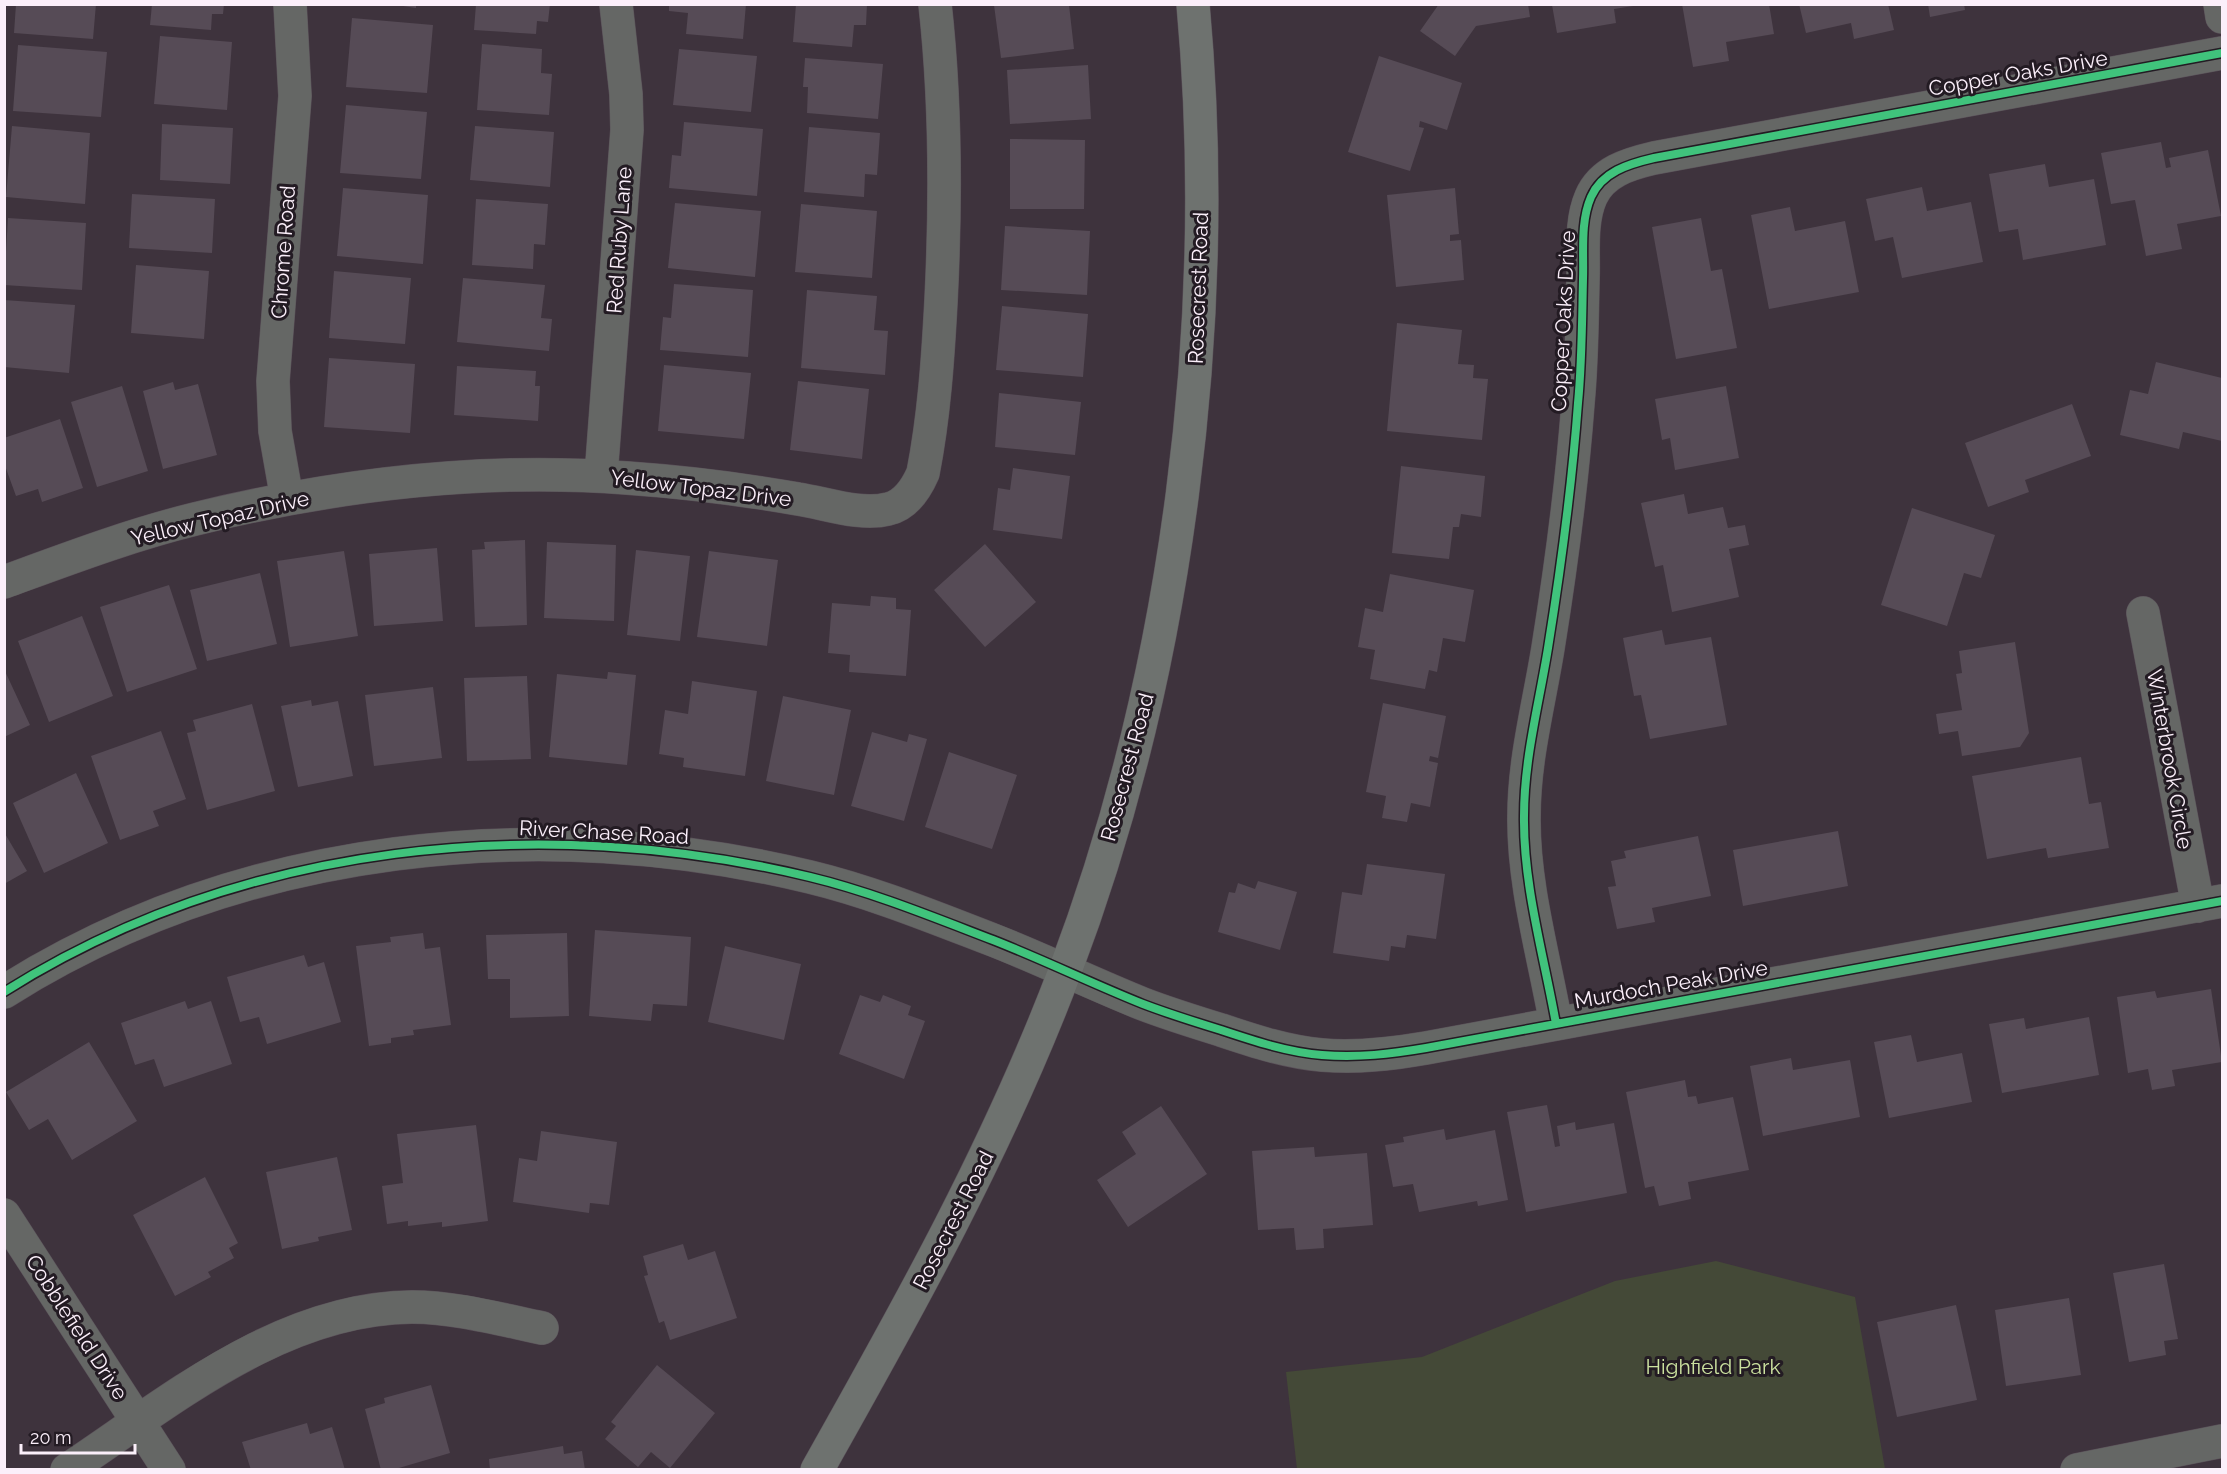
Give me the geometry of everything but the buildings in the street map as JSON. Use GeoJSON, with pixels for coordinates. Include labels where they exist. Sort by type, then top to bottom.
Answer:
{"type":"FeatureCollection","features":[{"type":"Feature","properties":{"kind":"main road","name":"Rosecrest Road"},"geometry":{"type":"LineString","coordinates":[[817,1470],[907,1311],[970,1191],[1066,970],[1113,824],[1153,669],[1182,490],[1199,330],[1201,178],[1192,4]]}},
{"type":"Feature","properties":{"kind":"street","name":"Chrome Road"},"geometry":{"type":"LineString","coordinates":[[287,499],[274,431],[273,381],[295,96],[290,4]]}},
{"type":"Feature","properties":{"kind":"street","name":"Red Ruby Lane"},"geometry":{"type":"LineString","coordinates":[[601,476],[627,130],[616,4]]}},
{"type":"Feature","properties":{"kind":"street","name":"Yellow Topaz Drive"},"geometry":{"type":"LineString","coordinates":[[4,582],[134,536],[194,519],[287,499],[436,480],[520,475],[601,476],[719,487],[873,511],[893,508],[917,488],[926,458],[939,350],[944,242],[944,135],[935,4]]}},
{"type":"Feature","properties":{"kind":"street"},"geometry":{"type":"LineString","coordinates":[[2220,4],[2223,17]]}},
{"type":"Feature","properties":{"kind":"street","name":"Copper Oaks Drive"},"geometry":{"type":"LineString","coordinates":[[1556,1024],[1527,868],[1525,790],[1531,739],[1548,648],[1569,490],[1579,402],[1584,230],[1589,200],[1595,189],[1614,171],[1654,158],[2223,53]]}},
{"type":"Feature","properties":{"kind":"street","name":"Winterbrook Circle"},"geometry":{"type":"LineString","coordinates":[[2143,613],[2210,903]]}},
{"type":"Feature","properties":{"kind":"street","name":"River Chase Road"},"geometry":{"type":"LineString","coordinates":[[4,992],[84,948],[156,917],[230,891],[306,870],[383,855],[464,846],[546,843],[634,847],[714,857],[813,878],[898,905],[1066,970]]}},
{"type":"Feature","properties":{"kind":"street","name":"Murdoch Peak Drive"},"geometry":{"type":"LineString","coordinates":[[1066,970],[1149,1006],[1262,1044],[1319,1055],[1374,1056],[1401,1053],[2210,903]]}},
{"type":"Feature","properties":{"kind":"street","name":"Cobblefield Drive"},"geometry":{"type":"LineString","coordinates":[[4,1215],[169,1470]]}},
{"type":"Feature","properties":{"kind":"street"},"geometry":{"type":"LineString","coordinates":[[67,1470],[139,1421],[264,1344],[304,1326],[337,1317],[412,1307],[471,1313],[542,1328]]}},
{"type":"Feature","properties":{"kind":"street"},"geometry":{"type":"LineString","coordinates":[[2077,1470],[2223,1442]]}},
{"type":"Feature","properties":{"kind":"green space","name":"Highfield Park"},"geometry":{"type":"Polygon","coordinates":[[[1716,1261],[1855,1297],[1885,1469],[1297,1469],[1286,1372],[1422,1357],[1615,1281],[1716,1261]]]}},
{"type":"Feature","properties":{"kind":"cycle path"},"geometry":{"type":"LineString","coordinates":[[1556,1024],[1527,868],[1524,816],[1526,774],[1562,556],[1576,433],[1582,325],[1584,227],[1591,197],[1596,188],[1617,170],[1654,158],[2222,53]]}},
{"type":"Feature","properties":{"kind":"cycle path"},"geometry":{"type":"LineString","coordinates":[[4,992],[96,941],[193,902],[293,873],[395,854],[500,845],[604,846],[708,857],[810,877],[879,897],[925,914],[1172,1015],[1271,1045],[1309,1054],[1335,1056],[1374,1055],[1426,1048],[2222,901]]}}]}
